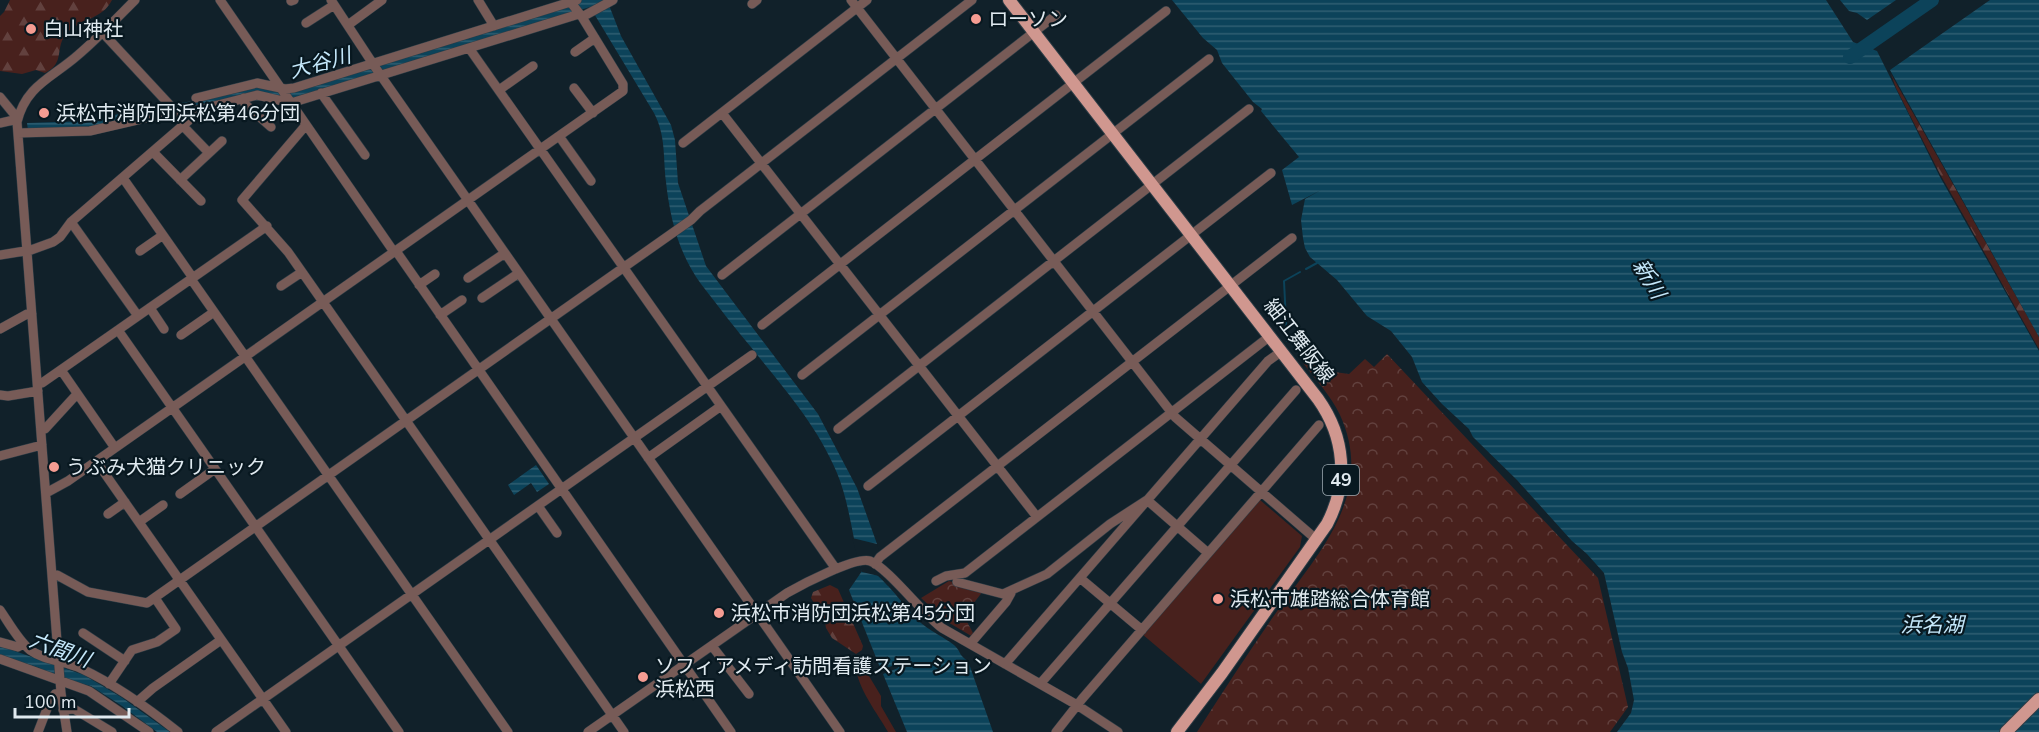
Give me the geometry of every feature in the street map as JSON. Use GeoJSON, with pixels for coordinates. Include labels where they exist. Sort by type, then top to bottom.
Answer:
{"type":"FeatureCollection","features":[{"type":"Feature","properties":{"kind":"main road","name":"細江舞阪線"},"geometry":{"type":"LineString","coordinates":[[1009,0],[1282,351],[1327,412],[1340,448],[1342,472],[1338,495],[1330,517],[1317,540],[1177,732]]}},
{"type":"Feature","properties":{"kind":"main road"},"geometry":{"type":"LineString","coordinates":[[1188,732],[1222,673]]}},
{"type":"Feature","properties":{"kind":"main road"},"geometry":{"type":"LineString","coordinates":[[2006,732],[2039,699]]}},
{"type":"Feature","properties":{"kind":"street"},"geometry":{"type":"LineString","coordinates":[[67,732],[60,681],[18,119],[22,106],[31,92],[78,56],[135,0]]}},
{"type":"Feature","properties":{"kind":"street"},"geometry":{"type":"LineString","coordinates":[[220,0],[731,732]]}},
{"type":"Feature","properties":{"kind":"street"},"geometry":{"type":"LineString","coordinates":[[348,25],[382,0]]}},
{"type":"Feature","properties":{"kind":"street"},"geometry":{"type":"LineString","coordinates":[[478,0],[494,26]]}},
{"type":"Feature","properties":{"kind":"street"},"geometry":{"type":"LineString","coordinates":[[683,143],[854,4],[867,0]]}},
{"type":"Feature","properties":{"kind":"street"},"geometry":{"type":"LineString","coordinates":[[52,576],[57,575],[93,593],[147,603],[155,598],[674,233],[972,0]]}},
{"type":"Feature","properties":{"kind":"street"},"geometry":{"type":"LineString","coordinates":[[18,133],[90,131],[174,109],[202,109],[261,95],[321,93],[377,69],[494,26],[575,7],[591,12],[611,1]]}},
{"type":"Feature","properties":{"kind":"street"},"geometry":{"type":"LineString","coordinates":[[306,23],[333,2],[551,320],[840,732]]}},
{"type":"Feature","properties":{"kind":"street"},"geometry":{"type":"LineString","coordinates":[[854,4],[1172,413],[1230,467],[1317,540]]}},
{"type":"Feature","properties":{"kind":"street"},"geometry":{"type":"LineString","coordinates":[[285,95],[294,88],[469,48],[575,7]]}},
{"type":"Feature","properties":{"kind":"street"},"geometry":{"type":"LineString","coordinates":[[46,493],[58,488],[96,462],[621,93],[624,87],[575,7]]}},
{"type":"Feature","properties":{"kind":"street"},"geometry":{"type":"LineString","coordinates":[[762,325],[1167,11]]}},
{"type":"Feature","properties":{"kind":"street"},"geometry":{"type":"LineString","coordinates":[[722,275],[1056,15]]}},
{"type":"Feature","properties":{"kind":"street"},"geometry":{"type":"LineString","coordinates":[[102,32],[174,109],[209,153]]}},
{"type":"Feature","properties":{"kind":"street"},"geometry":{"type":"LineString","coordinates":[[575,52],[595,38]]}},
{"type":"Feature","properties":{"kind":"street"},"geometry":{"type":"LineString","coordinates":[[469,48],[836,569]]}},
{"type":"Feature","properties":{"kind":"street"},"geometry":{"type":"LineString","coordinates":[[802,375],[1209,59]]}},
{"type":"Feature","properties":{"kind":"street"},"geometry":{"type":"LineString","coordinates":[[499,90],[533,66]]}},
{"type":"Feature","properties":{"kind":"street"},"geometry":{"type":"LineString","coordinates":[[195,98],[257,83],[285,95]]}},
{"type":"Feature","properties":{"kind":"street"},"geometry":{"type":"LineString","coordinates":[[574,88],[593,113]]}},
{"type":"Feature","properties":{"kind":"street"},"geometry":{"type":"LineString","coordinates":[[321,93],[365,155]]}},
{"type":"Feature","properties":{"kind":"street"},"geometry":{"type":"LineString","coordinates":[[0,97],[18,119]]}},
{"type":"Feature","properties":{"kind":"street"},"geometry":{"type":"LineString","coordinates":[[244,98],[245,104],[271,127]]}},
{"type":"Feature","properties":{"kind":"street"},"geometry":{"type":"LineString","coordinates":[[0,255],[27,250],[53,242],[60,237],[71,222],[202,109]]}},
{"type":"Feature","properties":{"kind":"street"},"geometry":{"type":"LineString","coordinates":[[838,429],[1249,109]]}},
{"type":"Feature","properties":{"kind":"street"},"geometry":{"type":"LineString","coordinates":[[722,113],[1037,517]]}},
{"type":"Feature","properties":{"kind":"street"},"geometry":{"type":"LineString","coordinates":[[0,123],[18,119]]}},
{"type":"Feature","properties":{"kind":"street"},"geometry":{"type":"LineString","coordinates":[[306,125],[242,200],[279,240],[302,272],[624,732]]}},
{"type":"Feature","properties":{"kind":"street"},"geometry":{"type":"LineString","coordinates":[[559,136],[591,181]]}},
{"type":"Feature","properties":{"kind":"street"},"geometry":{"type":"LineString","coordinates":[[180,180],[222,141]]}},
{"type":"Feature","properties":{"kind":"street"},"geometry":{"type":"LineString","coordinates":[[153,152],[201,201]]}},
{"type":"Feature","properties":{"kind":"street"},"geometry":{"type":"LineString","coordinates":[[868,486],[1271,173]]}},
{"type":"Feature","properties":{"kind":"street"},"geometry":{"type":"LineString","coordinates":[[123,178],[245,357],[508,732]]}},
{"type":"Feature","properties":{"kind":"street"},"geometry":{"type":"LineString","coordinates":[[71,222],[138,316]]}},
{"type":"Feature","properties":{"kind":"street"},"geometry":{"type":"LineString","coordinates":[[0,392],[8,396],[38,387],[267,226]]}},
{"type":"Feature","properties":{"kind":"street"},"geometry":{"type":"LineString","coordinates":[[140,251],[163,235]]}},
{"type":"Feature","properties":{"kind":"street"},"geometry":{"type":"LineString","coordinates":[[588,732],[794,589],[859,561],[878,561],[1292,238]]}},
{"type":"Feature","properties":{"kind":"street"},"geometry":{"type":"LineString","coordinates":[[468,279],[505,253]]}},
{"type":"Feature","properties":{"kind":"street"},"geometry":{"type":"LineString","coordinates":[[281,286],[302,272]]}},
{"type":"Feature","properties":{"kind":"street"},"geometry":{"type":"LineString","coordinates":[[482,298],[519,273]]}},
{"type":"Feature","properties":{"kind":"street"},"geometry":{"type":"LineString","coordinates":[[419,285],[435,274]]}},
{"type":"Feature","properties":{"kind":"street"},"geometry":{"type":"LineString","coordinates":[[440,315],[462,300]]}},
{"type":"Feature","properties":{"kind":"street"},"geometry":{"type":"LineString","coordinates":[[150,308],[164,329]]}},
{"type":"Feature","properties":{"kind":"street"},"geometry":{"type":"LineString","coordinates":[[181,335],[214,312]]}},
{"type":"Feature","properties":{"kind":"street"},"geometry":{"type":"LineString","coordinates":[[0,329],[27,314],[32,314]]}},
{"type":"Feature","properties":{"kind":"street"},"geometry":{"type":"LineString","coordinates":[[118,330],[399,732]]}},
{"type":"Feature","properties":{"kind":"street"},"geometry":{"type":"LineString","coordinates":[[936,581],[946,576],[966,573],[1270,336]]}},
{"type":"Feature","properties":{"kind":"street"},"geometry":{"type":"LineString","coordinates":[[1005,664],[1268,361],[1282,351]]}},
{"type":"Feature","properties":{"kind":"street"},"geometry":{"type":"LineString","coordinates":[[221,730],[752,355]]}},
{"type":"Feature","properties":{"kind":"street"},"geometry":{"type":"LineString","coordinates":[[61,370],[116,448]]}},
{"type":"Feature","properties":{"kind":"street"},"geometry":{"type":"LineString","coordinates":[[1040,684],[1296,390]]}},
{"type":"Feature","properties":{"kind":"street"},"geometry":{"type":"LineString","coordinates":[[41,430],[45,429],[77,394]]}},
{"type":"Feature","properties":{"kind":"street"},"geometry":{"type":"LineString","coordinates":[[648,458],[721,406]]}},
{"type":"Feature","properties":{"kind":"street"},"geometry":{"type":"LineString","coordinates":[[1056,732],[1319,425]]}},
{"type":"Feature","properties":{"kind":"street"},"geometry":{"type":"LineString","coordinates":[[0,456],[42,445]]}},
{"type":"Feature","properties":{"kind":"street"},"geometry":{"type":"LineString","coordinates":[[96,462],[286,732]]}},
{"type":"Feature","properties":{"kind":"street"},"geometry":{"type":"LineString","coordinates":[[180,494],[215,469]]}},
{"type":"Feature","properties":{"kind":"street"},"geometry":{"type":"LineString","coordinates":[[1148,501],[1208,553]]}},
{"type":"Feature","properties":{"kind":"street"},"geometry":{"type":"LineString","coordinates":[[957,582],[1003,594],[1047,574],[1110,524],[1148,501]]}},
{"type":"Feature","properties":{"kind":"street"},"geometry":{"type":"LineString","coordinates":[[108,514],[125,502]]}},
{"type":"Feature","properties":{"kind":"street"},"geometry":{"type":"LineString","coordinates":[[139,522],[164,505]]}},
{"type":"Feature","properties":{"kind":"street"},"geometry":{"type":"LineString","coordinates":[[538,506],[557,533]]}},
{"type":"Feature","properties":{"kind":"street"},"geometry":{"type":"LineString","coordinates":[[878,561],[884,571],[935,622],[1077,705],[1118,732]]}},
{"type":"Feature","properties":{"kind":"street"},"geometry":{"type":"LineString","coordinates":[[1080,578],[1142,630]]}},
{"type":"Feature","properties":{"kind":"street"},"geometry":{"type":"LineString","coordinates":[[970,644],[1006,602],[1010,591]]}},
{"type":"Feature","properties":{"kind":"street"},"geometry":{"type":"LineString","coordinates":[[109,684],[132,650],[157,642],[176,629],[155,598]]}},
{"type":"Feature","properties":{"kind":"street"},"geometry":{"type":"LineString","coordinates":[[0,610],[23,644],[37,654],[80,668],[109,684],[178,732]]}},
{"type":"Feature","properties":{"kind":"street"},"geometry":{"type":"LineString","coordinates":[[83,633],[125,661]]}},
{"type":"Feature","properties":{"kind":"street"},"geometry":{"type":"LineString","coordinates":[[137,702],[221,640]]}},
{"type":"Feature","properties":{"kind":"street"},"geometry":{"type":"LineString","coordinates":[[0,642],[18,647],[23,644]]}},
{"type":"Feature","properties":{"kind":"street"},"geometry":{"type":"LineString","coordinates":[[712,645],[749,694]]}},
{"type":"Feature","properties":{"kind":"street"},"geometry":{"type":"LineString","coordinates":[[0,658],[94,694],[143,730]]}},
{"type":"Feature","properties":{"kind":"street"},"geometry":{"type":"LineString","coordinates":[[41,731],[50,701],[55,694],[61,693]]}},
{"type":"Feature","properties":{"kind":"street"},"geometry":{"type":"LineString","coordinates":[[63,710],[74,709],[112,732]]}},
{"type":"Feature","properties":{"kind":"green space"},"geometry":{"type":"Polygon","coordinates":[[[10,0],[112,0],[103,11],[67,33],[61,44],[58,60],[51,69],[45,73],[36,70],[22,74],[0,71],[0,16],[10,0]]]}},
{"type":"Feature","properties":{"kind":"green space"},"geometry":{"type":"Polygon","coordinates":[[[1891,74],[2039,337],[2039,349],[1940,174],[1891,74]]]}},
{"type":"Feature","properties":{"kind":"green space"},"geometry":{"type":"Polygon","coordinates":[[[1387,354],[1598,578],[1628,707],[1610,732],[1197,732],[1327,541],[1339,518],[1347,494],[1351,469],[1349,443],[1340,415],[1328,395],[1303,363],[1312,362],[1320,370],[1349,374],[1365,359],[1374,367],[1387,354]]]}},
{"type":"Feature","properties":{"kind":"green space","name":"浜松市雄踏総合体育館"},"geometry":{"type":"Polygon","coordinates":[[[1258,500],[1302,536],[1300,547],[1201,684],[1142,634],[1258,500]]]}},
{"type":"Feature","properties":{"kind":"green space"},"geometry":{"type":"Polygon","coordinates":[[[949,581],[983,591],[964,616],[973,637],[946,621],[921,598],[949,581]]]}},
{"type":"Feature","properties":{"kind":"green space"},"geometry":{"type":"Polygon","coordinates":[[[830,585],[838,589],[863,646],[862,650],[856,654],[832,638],[811,598],[813,592],[830,585]]]}},
{"type":"Feature","properties":{"kind":"green space"},"geometry":{"type":"Polygon","coordinates":[[[862,658],[881,696],[881,706],[896,732],[888,732],[862,687],[856,668],[857,660],[862,658]]]}},
{"type":"Feature","properties":{"kind":"water"},"geometry":{"type":"Polygon","coordinates":[[[582,0],[607,0],[621,36],[671,125],[675,140],[678,183],[706,266],[818,414],[857,488],[877,544],[877,575],[921,623],[958,649],[968,661],[993,732],[907,732],[883,674],[898,668],[897,664],[881,670],[849,590],[862,571],[845,497],[837,473],[821,440],[800,410],[693,273],[681,248],[670,209],[658,122],[590,7],[292,99],[266,93],[97,127],[28,130],[27,123],[89,121],[144,108],[194,101],[253,86],[281,91],[579,3],[582,0]]]}},
{"type":"Feature","properties":{"kind":"water"},"geometry":{"type":"Polygon","coordinates":[[[1172,0],[1826,0],[1853,42],[1877,51],[1940,177],[2039,351],[2039,732],[1617,732],[1631,713],[1634,700],[1604,573],[1422,382],[1412,357],[1391,331],[1367,316],[1337,280],[1310,257],[1305,248],[1301,220],[1305,199],[1321,190],[1292,205],[1282,170],[1299,157],[1222,63],[1217,50],[1203,38],[1172,0]]]}},
{"type":"Feature","properties":{"kind":"water"},"geometry":{"type":"Polygon","coordinates":[[[1840,0],[1896,0],[1867,20],[1849,11],[1840,0]]]}},
{"type":"Feature","properties":{"kind":"water"},"geometry":{"type":"Polygon","coordinates":[[[1990,0],[2039,0],[2039,337],[1890,70],[1990,0]]]}},
{"type":"Feature","properties":{"kind":"water"},"geometry":{"type":"Polygon","coordinates":[[[536,465],[549,484],[537,492],[531,483],[514,495],[508,485],[536,465]]]}},
{"type":"Feature","properties":{"kind":"water"},"geometry":{"type":"Polygon","coordinates":[[[0,646],[84,675],[121,697],[170,732],[157,732],[91,686],[52,676],[40,668],[0,655],[0,646]]]}},
{"type":"Feature","properties":{"kind":"pier"},"geometry":{"type":"Polygon","coordinates":[[[852,538],[877,544],[880,555],[880,573],[886,579],[888,586],[879,576],[862,572],[852,538]]]}},
{"type":"Feature","properties":{"kind":"waterway"},"geometry":{"type":"LineString","coordinates":[[1850,57],[1932,0]]}},
{"type":"Feature","properties":{"kind":"waterway"},"geometry":{"type":"LineString","coordinates":[[1306,269],[1317,263]]}},
{"type":"Feature","properties":{"kind":"waterway"},"geometry":{"type":"LineString","coordinates":[[1287,341],[1284,281],[1300,272]]}},
{"type":"Feature","properties":{"kind":"place","name":"ローソン"},"geometry":{"type":"Point","coordinates":[976,19]}},
{"type":"Feature","properties":{"kind":"place","name":"白山神社"},"geometry":{"type":"Point","coordinates":[31,29]}},
{"type":"Feature","properties":{"kind":"place","name":"浜松市消防団浜松第46分団"},"geometry":{"type":"Point","coordinates":[44,113]}},
{"type":"Feature","properties":{"kind":"place","name":"うぶみ犬猫クリニック"},"geometry":{"type":"Point","coordinates":[54,467]}},
{"type":"Feature","properties":{"kind":"place","name":"浜松市雄踏総合体育館"},"geometry":{"type":"Point","coordinates":[1218,599]}},
{"type":"Feature","properties":{"kind":"place","name":"浜松市消防団浜松第45分団"},"geometry":{"type":"Point","coordinates":[719,613]}},
{"type":"Feature","properties":{"kind":"place","name":"ソフィアメディ訪問看護ステーション 浜松西"},"geometry":{"type":"Point","coordinates":[643,677]}},
{"type":"Feature","properties":{"kind":"water label","name":"大谷川"},"geometry":{"type":"Point","coordinates":[320,63]}},
{"type":"Feature","properties":{"kind":"water label","name":"新川"},"geometry":{"type":"Point","coordinates":[1649,279]}},
{"type":"Feature","properties":{"kind":"water label","name":"浜名湖"},"geometry":{"type":"Point","coordinates":[1932,625]}},
{"type":"Feature","properties":{"kind":"water label","name":"六間川"},"geometry":{"type":"Point","coordinates":[60,650]}}]}
